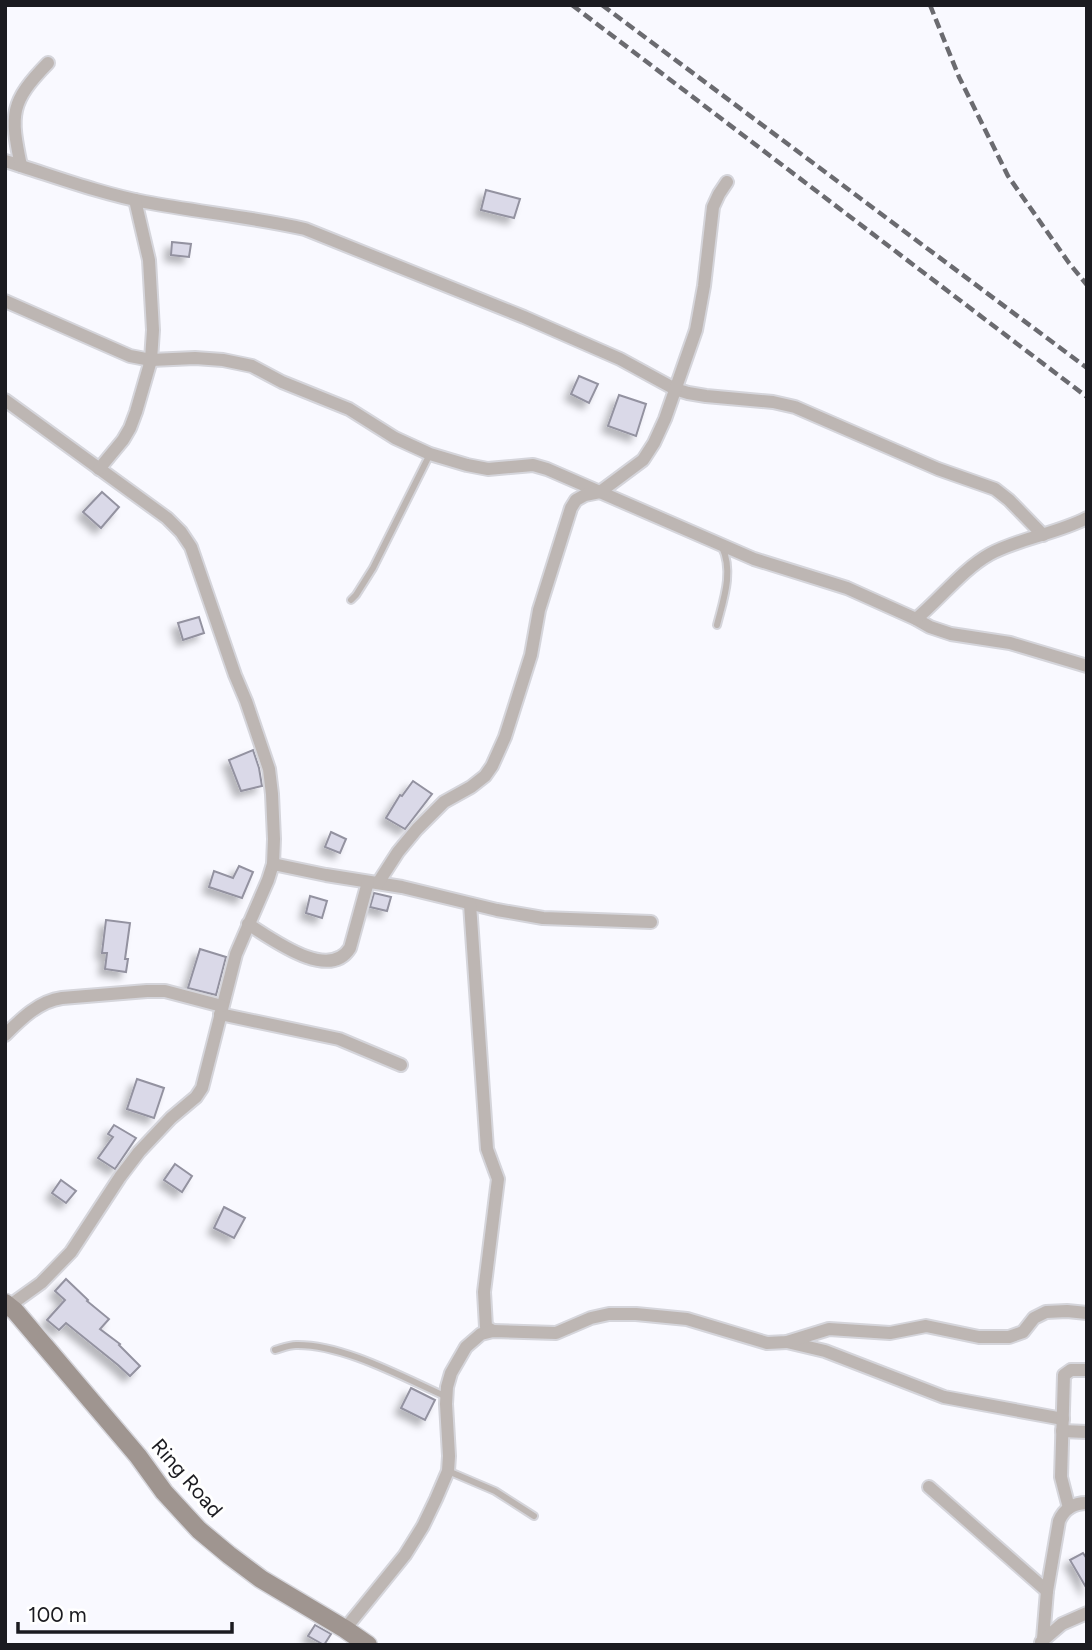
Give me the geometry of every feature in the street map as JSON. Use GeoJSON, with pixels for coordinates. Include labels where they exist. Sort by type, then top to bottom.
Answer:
{"type":"FeatureCollection","features":[{"type":"Feature","properties":{"kind":"street"},"geometry":{"type":"LineString","coordinates":[[20,166],[14,134],[16,107],[22,93],[48,63]]}},
{"type":"Feature","properties":{"kind":"street"},"geometry":{"type":"LineString","coordinates":[[5,161],[135,200],[271,221],[305,229],[524,317],[620,359],[675,389],[706,396],[773,402],[796,407],[938,469],[995,489],[1043,535]]}},
{"type":"Feature","properties":{"kind":"street"},"geometry":{"type":"LineString","coordinates":[[248,924],[303,956],[334,960],[346,955],[351,948],[373,883],[444,802],[471,787],[485,776],[492,766],[505,737],[531,655],[539,610],[571,508],[576,499],[600,492],[643,460],[665,419],[696,330],[713,207],[727,182]]}},
{"type":"Feature","properties":{"kind":"street"},"geometry":{"type":"LineString","coordinates":[[99,469],[130,428],[151,360],[153,330],[149,260],[135,200]]}},
{"type":"Feature","properties":{"kind":"street"},"geometry":{"type":"LineString","coordinates":[[5,301],[130,356],[151,360],[223,360],[252,366],[282,382],[349,409],[395,438],[430,454],[488,469],[533,465],[547,469],[754,559],[847,588],[930,627],[951,634],[1010,643],[1087,666]]}},
{"type":"Feature","properties":{"kind":"street"},"geometry":{"type":"LineString","coordinates":[[5,400],[167,518],[191,547],[234,676],[246,701],[269,769],[274,828],[273,864],[236,954],[208,1068],[196,1097],[171,1118],[139,1152],[64,1259],[41,1283],[7,1304]]}},
{"type":"Feature","properties":{"kind":"street"},"geometry":{"type":"LineString","coordinates":[[916,619],[981,559],[1001,549],[1087,518]]}},
{"type":"Feature","properties":{"kind":"street"},"geometry":{"type":"LineString","coordinates":[[273,864],[497,911],[543,918],[651,922]]}},
{"type":"Feature","properties":{"kind":"street"},"geometry":{"type":"LineString","coordinates":[[470,904],[487,1149],[498,1179],[485,1292],[486,1327],[493,1331]]}},
{"type":"Feature","properties":{"kind":"street"},"geometry":{"type":"LineString","coordinates":[[5,1035],[42,1004],[52,999],[165,991],[221,1010],[340,1039],[401,1065]]}},
{"type":"Feature","properties":{"kind":"street","name":"Ring Road"},"geometry":{"type":"LineString","coordinates":[[7,1304],[199,1530],[261,1579],[368,1645]]}},
{"type":"Feature","properties":{"kind":"street"},"geometry":{"type":"LineString","coordinates":[[345,1629],[405,1555],[423,1527],[448,1471],[447,1397],[452,1373],[466,1347],[481,1334],[493,1331],[556,1333],[591,1318],[609,1314],[636,1314],[687,1320],[767,1343],[787,1342],[829,1329],[890,1333],[926,1326],[979,1337],[1009,1337],[1023,1332],[1034,1318],[1046,1312],[1087,1313]]}},
{"type":"Feature","properties":{"kind":"street"},"geometry":{"type":"LineString","coordinates":[[787,1342],[833,1354],[944,1397],[1087,1432]]}},
{"type":"Feature","properties":{"kind":"street"},"geometry":{"type":"LineString","coordinates":[[1069,1508],[1061,1477],[1064,1375],[1071,1370],[1087,1370]]}},
{"type":"Feature","properties":{"kind":"street"},"geometry":{"type":"LineString","coordinates":[[929,1487],[1047,1591]]}},
{"type":"Feature","properties":{"kind":"street"},"geometry":{"type":"LineString","coordinates":[[1046,1641],[1047,1591],[1059,1521],[1062,1513],[1069,1508],[1087,1503]]}},
{"type":"Feature","properties":{"kind":"street"},"geometry":{"type":"LineString","coordinates":[[1046,1641],[1062,1624],[1087,1613]]}},
{"type":"Feature","properties":{"kind":"lane"},"geometry":{"type":"LineString","coordinates":[[351,600],[373,568],[430,454]]}},
{"type":"Feature","properties":{"kind":"lane"},"geometry":{"type":"LineString","coordinates":[[717,625],[727,569],[727,560],[719,543]]}},
{"type":"Feature","properties":{"kind":"lane"},"geometry":{"type":"LineString","coordinates":[[275,1350],[294,1345],[336,1351],[447,1397]]}},
{"type":"Feature","properties":{"kind":"lane"},"geometry":{"type":"LineString","coordinates":[[448,1471],[495,1491],[534,1516]]}},
{"type":"Feature","properties":{"kind":"building"},"geometry":{"type":"Polygon","coordinates":[[[486,190],[520,199],[514,218],[481,210],[486,190]]]}},
{"type":"Feature","properties":{"kind":"building"},"geometry":{"type":"Polygon","coordinates":[[[172,242],[191,244],[189,257],[171,255],[172,242]]]}},
{"type":"Feature","properties":{"kind":"building"},"geometry":{"type":"Polygon","coordinates":[[[579,376],[598,384],[589,403],[571,394],[579,376]]]}},
{"type":"Feature","properties":{"kind":"building"},"geometry":{"type":"Polygon","coordinates":[[[619,395],[646,404],[636,436],[608,426],[619,395]]]}},
{"type":"Feature","properties":{"kind":"building"},"geometry":{"type":"Polygon","coordinates":[[[102,492],[119,507],[101,528],[83,512],[102,492]]]}},
{"type":"Feature","properties":{"kind":"building"},"geometry":{"type":"Polygon","coordinates":[[[199,617],[204,633],[183,640],[178,623],[199,617]]]}},
{"type":"Feature","properties":{"kind":"building"},"geometry":{"type":"Polygon","coordinates":[[[253,750],[262,786],[241,791],[229,760],[253,750]]]}},
{"type":"Feature","properties":{"kind":"building"},"geometry":{"type":"Polygon","coordinates":[[[413,781],[432,794],[405,829],[386,818],[400,795],[402,796],[413,781]]]}},
{"type":"Feature","properties":{"kind":"building"},"geometry":{"type":"Polygon","coordinates":[[[331,832],[346,839],[340,853],[325,847],[331,832]]]}},
{"type":"Feature","properties":{"kind":"building"},"geometry":{"type":"Polygon","coordinates":[[[239,866],[253,872],[242,898],[209,887],[214,871],[233,878],[239,866]]]}},
{"type":"Feature","properties":{"kind":"building"},"geometry":{"type":"Polygon","coordinates":[[[374,893],[391,897],[387,911],[370,907],[374,893]]]}},
{"type":"Feature","properties":{"kind":"building"},"geometry":{"type":"Polygon","coordinates":[[[310,896],[327,901],[322,918],[306,913],[310,896]]]}},
{"type":"Feature","properties":{"kind":"building"},"geometry":{"type":"Polygon","coordinates":[[[106,920],[130,923],[126,972],[105,969],[107,953],[102,953],[106,920]]]}},
{"type":"Feature","properties":{"kind":"building"},"geometry":{"type":"Polygon","coordinates":[[[200,949],[226,957],[216,995],[188,988],[200,949]]]}},
{"type":"Feature","properties":{"kind":"building"},"geometry":{"type":"Polygon","coordinates":[[[137,1079],[164,1088],[154,1118],[127,1109],[137,1079]]]}},
{"type":"Feature","properties":{"kind":"building"},"geometry":{"type":"Polygon","coordinates":[[[114,1125],[136,1138],[115,1169],[98,1158],[113,1137],[108,1134],[114,1125]]]}},
{"type":"Feature","properties":{"kind":"building"},"geometry":{"type":"Polygon","coordinates":[[[175,1164],[192,1176],[182,1192],[164,1180],[175,1164]]]}},
{"type":"Feature","properties":{"kind":"building"},"geometry":{"type":"Polygon","coordinates":[[[61,1180],[76,1191],[66,1203],[52,1193],[61,1180]]]}},
{"type":"Feature","properties":{"kind":"building"},"geometry":{"type":"Polygon","coordinates":[[[224,1207],[245,1218],[234,1238],[214,1228],[224,1207]]]}},
{"type":"Feature","properties":{"kind":"building"},"geometry":{"type":"Polygon","coordinates":[[[66,1279],[109,1319],[100,1329],[120,1344],[140,1366],[130,1376],[66,1323],[59,1330],[47,1320],[65,1300],[55,1291],[66,1279]]]}},
{"type":"Feature","properties":{"kind":"building"},"geometry":{"type":"Polygon","coordinates":[[[411,1388],[435,1400],[425,1420],[401,1408],[411,1388]]]}},
{"type":"Feature","properties":{"kind":"building"},"geometry":{"type":"Polygon","coordinates":[[[1083,1553],[1087,1559],[1087,1589],[1070,1560],[1083,1553]]]}},
{"type":"Feature","properties":{"kind":"building"},"geometry":{"type":"Polygon","coordinates":[[[315,1625],[331,1634],[324,1645],[308,1636],[315,1625]]]}},
{"type":"Feature","properties":{"kind":"railway"},"geometry":{"type":"LineString","coordinates":[[572,5],[1087,397]]}},
{"type":"Feature","properties":{"kind":"railway"},"geometry":{"type":"LineString","coordinates":[[602,5],[1087,368]]}},
{"type":"Feature","properties":{"kind":"railway"},"geometry":{"type":"LineString","coordinates":[[930,5],[959,77],[1008,176],[1087,285]]}}]}
